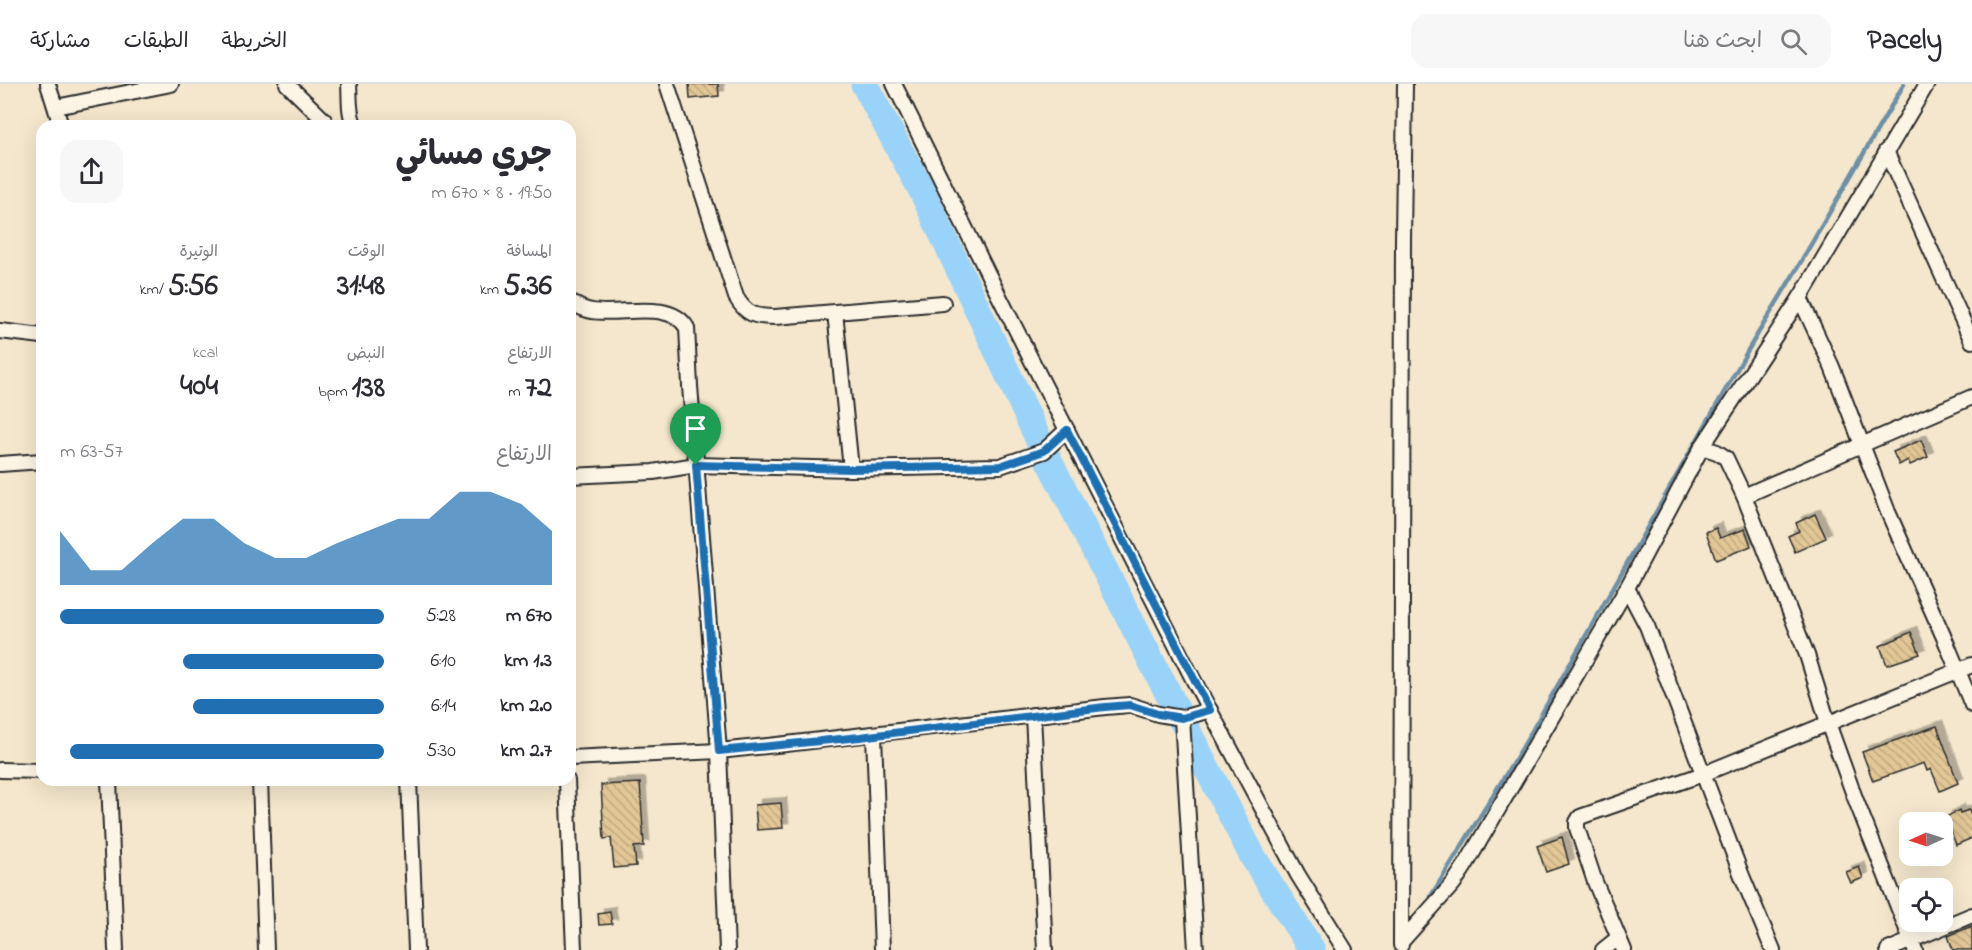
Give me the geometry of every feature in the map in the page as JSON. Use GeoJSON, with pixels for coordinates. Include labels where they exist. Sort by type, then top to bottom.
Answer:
{"type":"FeatureCollection","features":[{"type":"Feature","properties":{"kind":"street"},"geometry":{"type":"LineString","coordinates":[[48,84],[60,120]]}},
{"type":"Feature","properties":{"kind":"street"},"geometry":{"type":"LineString","coordinates":[[56,106],[171,84]]}},
{"type":"Feature","properties":{"kind":"street"},"geometry":{"type":"LineString","coordinates":[[287,84],[324,120]]}},
{"type":"Feature","properties":{"kind":"street"},"geometry":{"type":"LineString","coordinates":[[349,84],[352,120]]}},
{"type":"Feature","properties":{"kind":"street"},"geometry":{"type":"LineString","coordinates":[[667,84],[740,303],[751,314],[759,317],[943,303]]}},
{"type":"Feature","properties":{"kind":"street"},"geometry":{"type":"LineString","coordinates":[[894,84],[1210,710],[1298,875],[1345,950]]}},
{"type":"Feature","properties":{"kind":"street"},"geometry":{"type":"LineString","coordinates":[[1401,946],[1405,84]]}},
{"type":"Feature","properties":{"kind":"street"},"geometry":{"type":"LineString","coordinates":[[1401,946],[1453,884],[1465,866],[1628,588],[1702,447],[1800,298],[1927,84]]}},
{"type":"Feature","properties":{"kind":"street"},"geometry":{"type":"LineString","coordinates":[[1886,151],[1972,341]]}},
{"type":"Feature","properties":{"kind":"street"},"geometry":{"type":"LineString","coordinates":[[1800,298],[1832,367],[1888,512],[1972,705]]}},
{"type":"Feature","properties":{"kind":"street"},"geometry":{"type":"LineString","coordinates":[[576,305],[595,312],[665,312],[677,316],[687,328],[719,751],[727,950]]}},
{"type":"Feature","properties":{"kind":"street"},"geometry":{"type":"LineString","coordinates":[[835,312],[851,469]]}},
{"type":"Feature","properties":{"kind":"street"},"geometry":{"type":"LineString","coordinates":[[0,331],[36,335]]}},
{"type":"Feature","properties":{"kind":"street"},"geometry":{"type":"LineString","coordinates":[[1744,496],[1972,397]]}},
{"type":"Feature","properties":{"kind":"street"},"geometry":{"type":"LineString","coordinates":[[576,476],[653,472],[696,465],[851,469],[1000,466],[1044,451],[1067,430]]}},
{"type":"Feature","properties":{"kind":"street"},"geometry":{"type":"LineString","coordinates":[[1702,447],[1726,458],[1744,496],[1807,655],[1828,723],[1913,945]]}},
{"type":"Feature","properties":{"kind":"street"},"geometry":{"type":"LineString","coordinates":[[0,464],[36,461]]}},
{"type":"Feature","properties":{"kind":"street"},"geometry":{"type":"LineString","coordinates":[[1628,588],[1647,626],[1742,876],[1773,950]]}},
{"type":"Feature","properties":{"kind":"street"},"geometry":{"type":"LineString","coordinates":[[1603,950],[1621,944],[1595,882],[1577,828],[1580,817],[1703,774],[1972,665]]}},
{"type":"Feature","properties":{"kind":"street"},"geometry":{"type":"LineString","coordinates":[[576,758],[719,751],[1130,705],[1158,714],[1182,718],[1210,710]]}},
{"type":"Feature","properties":{"kind":"street"},"geometry":{"type":"LineString","coordinates":[[1033,715],[1045,950]]}},
{"type":"Feature","properties":{"kind":"street"},"geometry":{"type":"LineString","coordinates":[[1182,718],[1196,950]]}},
{"type":"Feature","properties":{"kind":"street"},"geometry":{"type":"LineString","coordinates":[[874,735],[882,950]]}},
{"type":"Feature","properties":{"kind":"street"},"geometry":{"type":"LineString","coordinates":[[0,770],[36,771]]}},
{"type":"Feature","properties":{"kind":"street"},"geometry":{"type":"LineString","coordinates":[[109,786],[116,950]]}},
{"type":"Feature","properties":{"kind":"street"},"geometry":{"type":"LineString","coordinates":[[260,786],[266,950]]}},
{"type":"Feature","properties":{"kind":"street"},"geometry":{"type":"LineString","coordinates":[[409,786],[416,950]]}},
{"type":"Feature","properties":{"kind":"street"},"geometry":{"type":"LineString","coordinates":[[567,786],[574,950]]}},
{"type":"Feature","properties":{"kind":"street"},"geometry":{"type":"LineString","coordinates":[[1888,950],[1913,945],[1972,915]]}},
{"type":"Feature","properties":{"kind":"building"},"geometry":{"type":"Polygon","coordinates":[[[689,84],[718,84],[719,96],[690,99],[689,84]]]}},
{"type":"Feature","properties":{"kind":"building"},"geometry":{"type":"Polygon","coordinates":[[[1921,440],[1928,457],[1910,465],[1908,460],[1899,465],[1893,452],[1921,440]]]}},
{"type":"Feature","properties":{"kind":"building"},"geometry":{"type":"Polygon","coordinates":[[[1815,514],[1826,538],[1795,552],[1788,536],[1799,531],[1796,523],[1815,514]]]}},
{"type":"Feature","properties":{"kind":"building"},"geometry":{"type":"Polygon","coordinates":[[[1716,528],[1720,538],[1745,529],[1751,546],[1716,560],[1706,532],[1716,528]]]}},
{"type":"Feature","properties":{"kind":"building"},"geometry":{"type":"Polygon","coordinates":[[[1911,632],[1920,654],[1887,665],[1880,646],[1911,632]]]}},
{"type":"Feature","properties":{"kind":"building"},"geometry":{"type":"Polygon","coordinates":[[[1937,726],[1958,783],[1940,791],[1931,769],[1927,771],[1924,763],[1873,781],[1862,752],[1937,726]]]}},
{"type":"Feature","properties":{"kind":"building"},"geometry":{"type":"Polygon","coordinates":[[[640,783],[644,846],[634,847],[636,866],[614,868],[611,838],[604,839],[601,785],[640,783]]]}},
{"type":"Feature","properties":{"kind":"building"},"geometry":{"type":"Polygon","coordinates":[[[781,803],[783,828],[757,830],[755,805],[781,803]]]}},
{"type":"Feature","properties":{"kind":"building"},"geometry":{"type":"Polygon","coordinates":[[[1959,810],[1960,813],[1969,810],[1972,818],[1972,838],[1956,845],[1953,837],[1953,813],[1959,810]]]}},
{"type":"Feature","properties":{"kind":"building"},"geometry":{"type":"Polygon","coordinates":[[[1562,837],[1569,864],[1546,872],[1537,846],[1562,837]]]}},
{"type":"Feature","properties":{"kind":"building"},"geometry":{"type":"Polygon","coordinates":[[[1859,867],[1863,878],[1851,883],[1846,872],[1859,867]]]}},
{"type":"Feature","properties":{"kind":"building"},"geometry":{"type":"Polygon","coordinates":[[[610,912],[612,924],[599,925],[598,914],[610,912]]]}},
{"type":"Feature","properties":{"kind":"building"},"geometry":{"type":"Polygon","coordinates":[[[1972,926],[1972,950],[1953,950],[1948,936],[1972,926]]]}},
{"type":"Feature","properties":{"kind":"waterway"},"geometry":{"type":"LineString","coordinates":[[864,84],[922,191],[1044,451],[1157,672],[1253,857],[1312,950]]}},
{"type":"Feature","properties":{"kind":"waterway"},"geometry":{"type":"LineString","coordinates":[[1431,896],[1521,750],[1748,350],[1904,84]]}},
{"type":"Feature","properties":{"kind":"route"},"geometry":{"type":"LineString","coordinates":[[1067,430],[1210,710],[1182,718],[1158,714],[1130,705],[1105,707],[860,737],[719,751],[696,465],[851,469],[1000,466],[1044,451],[1067,430]]}}]}
